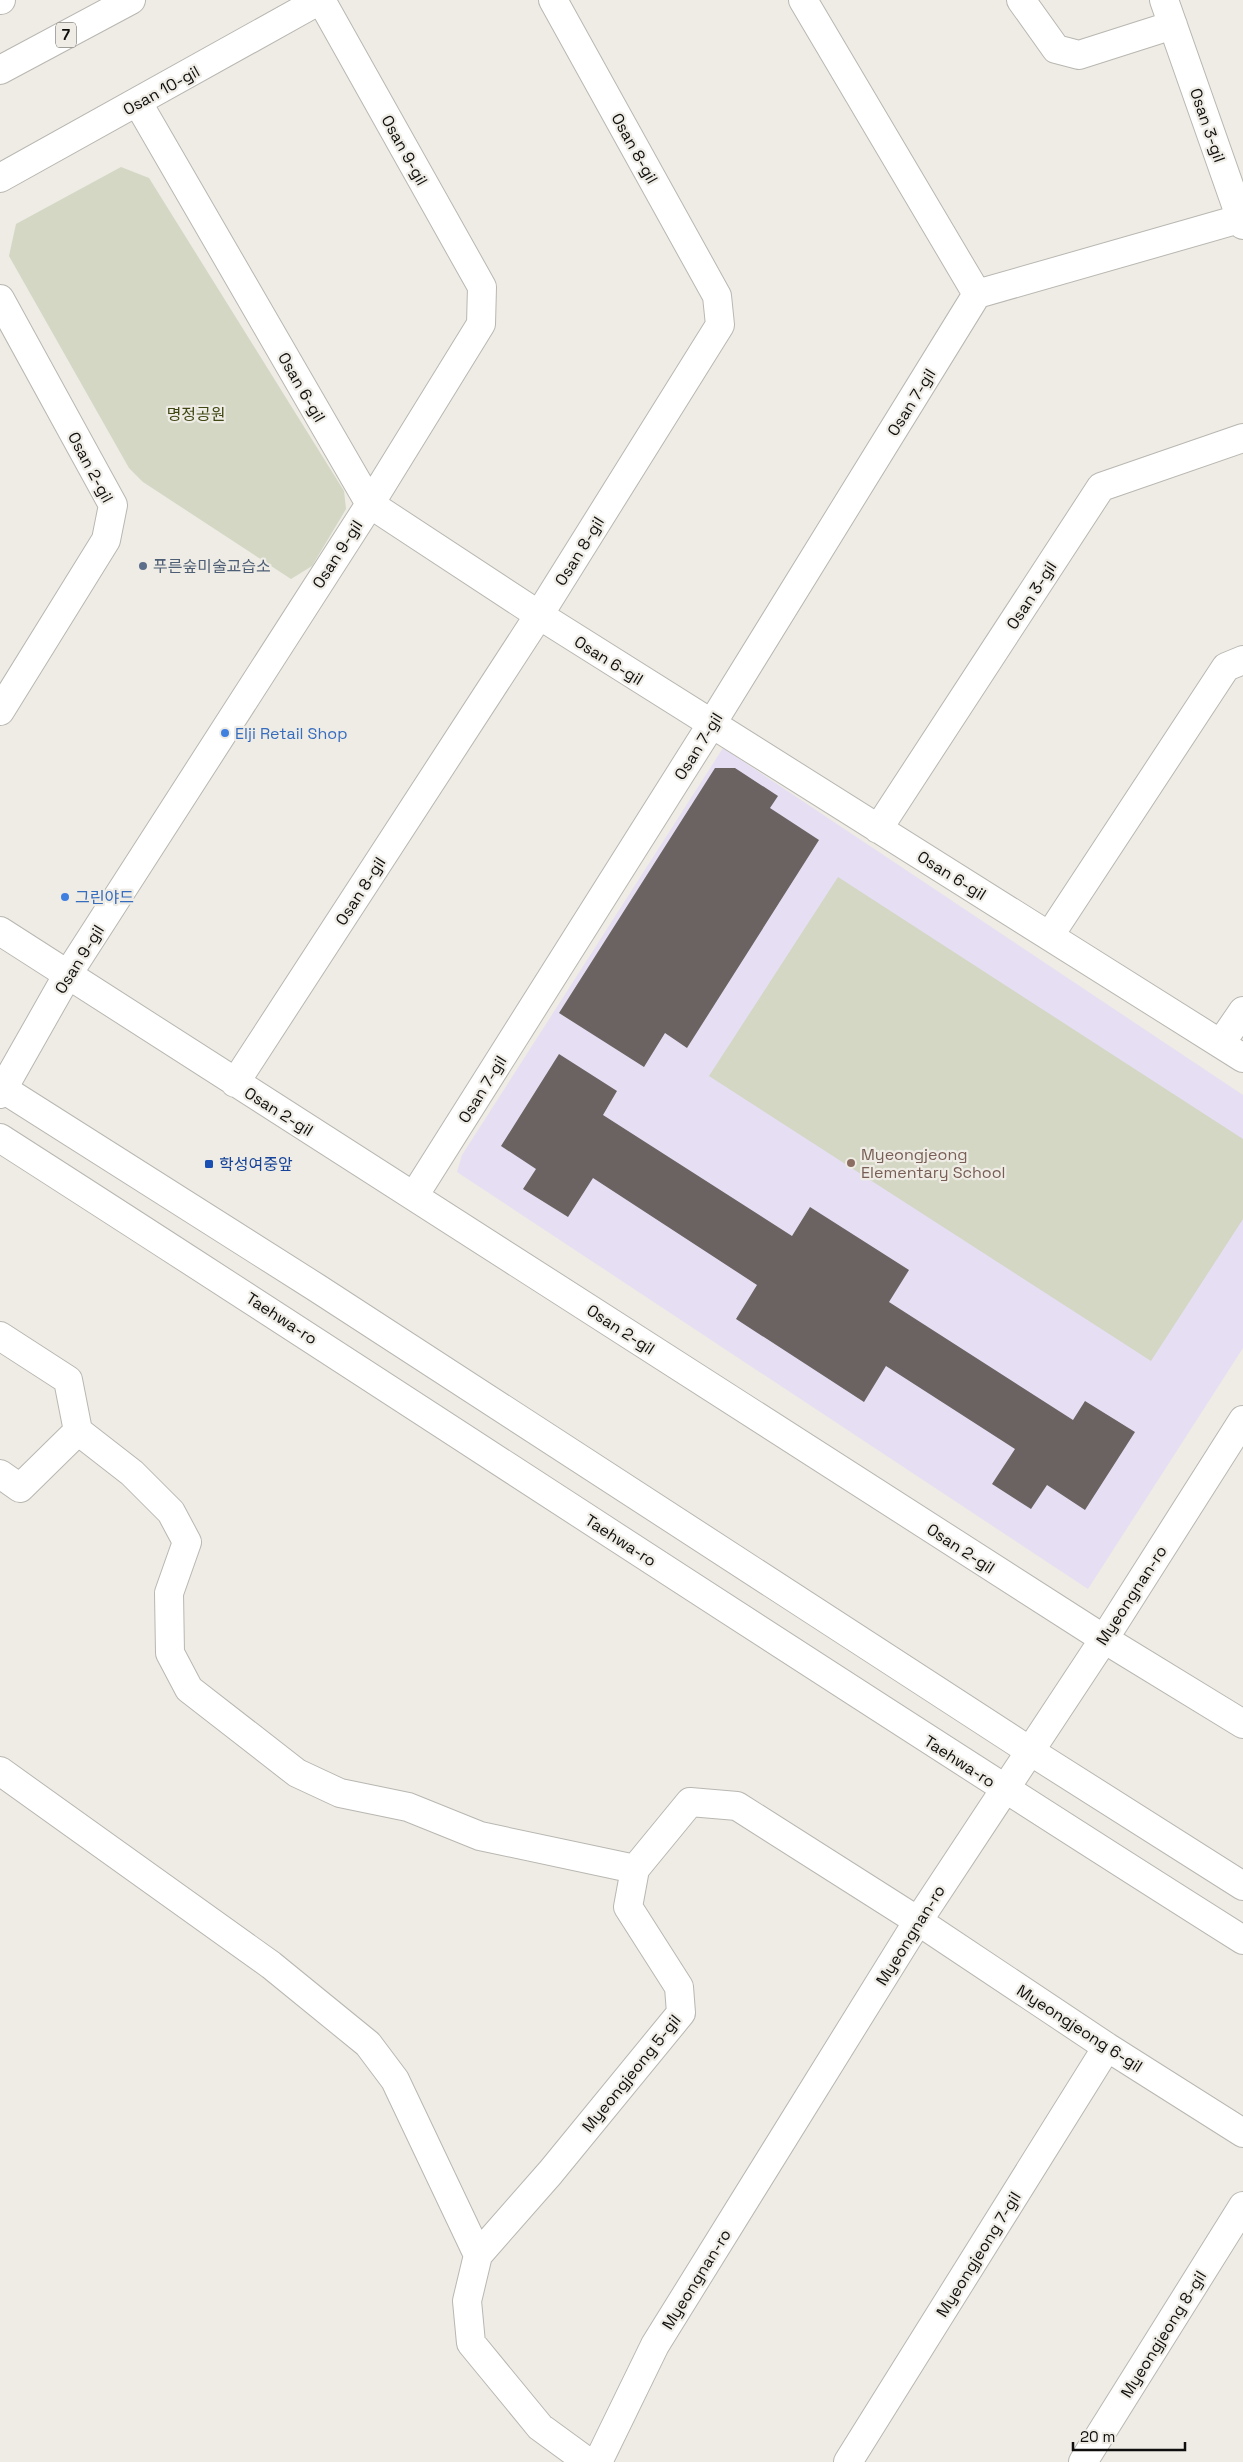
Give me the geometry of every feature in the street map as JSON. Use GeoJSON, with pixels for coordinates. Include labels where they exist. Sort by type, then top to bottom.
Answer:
{"type":"FeatureCollection","features":[{"type":"Feature","properties":{"kind":"main road","name":"7"},"geometry":{"type":"LineString","coordinates":[[0,70],[131,0]]}},
{"type":"Feature","properties":{"kind":"main road","name":"Osan 10-gil"},"geometry":{"type":"LineString","coordinates":[[0,178],[321,0]]}},
{"type":"Feature","properties":{"kind":"main road","name":"Osan 9-gil"},"geometry":{"type":"LineString","coordinates":[[1,1090],[68,974],[370,504],[481,324],[482,287],[321,0]]}},
{"type":"Feature","properties":{"kind":"main road","name":"Osan 8-gil"},"geometry":{"type":"LineString","coordinates":[[235,1083],[539,616],[720,325],[717,296],[553,0]]}},
{"type":"Feature","properties":{"kind":"main road"},"geometry":{"type":"LineString","coordinates":[[803,0],[977,294],[1242,221]]}},
{"type":"Feature","properties":{"kind":"main road"},"geometry":{"type":"LineString","coordinates":[[1021,0],[1056,49],[1079,55],[1172,25]]}},
{"type":"Feature","properties":{"kind":"main road","name":"Osan 3-gil"},"geometry":{"type":"LineString","coordinates":[[1164,0],[1242,221]]}},
{"type":"Feature","properties":{"kind":"main road","name":"Osan 6-gil"},"geometry":{"type":"LineString","coordinates":[[138,103],[370,504],[539,616],[1050,935],[1243,1058]]}},
{"type":"Feature","properties":{"kind":"main road","name":"Osan 7-gil"},"geometry":{"type":"LineString","coordinates":[[414,1196],[712,725],[977,294]]}},
{"type":"Feature","properties":{"kind":"main road","name":"Osan 2-gil"},"geometry":{"type":"LineString","coordinates":[[0,299],[113,505],[106,540],[0,711]]}},
{"type":"Feature","properties":{"kind":"main road","name":"Osan 3-gil"},"geometry":{"type":"LineString","coordinates":[[878,829],[1101,487],[1243,438]]}},
{"type":"Feature","properties":{"kind":"main road"},"geometry":{"type":"LineString","coordinates":[[1050,935],[1226,667],[1243,660]]}},
{"type":"Feature","properties":{"kind":"main road","name":"Osan 2-gil"},"geometry":{"type":"LineString","coordinates":[[0,931],[1104,1639],[1243,1724]]}},
{"type":"Feature","properties":{"kind":"main road"},"geometry":{"type":"LineString","coordinates":[[1221,1043],[1243,1011]]}},
{"type":"Feature","properties":{"kind":"main road"},"geometry":{"type":"LineString","coordinates":[[1,1090],[326,1293],[1030,1751],[1243,1886]]}},
{"type":"Feature","properties":{"kind":"main road","name":"Taehwa-ro"},"geometry":{"type":"LineString","coordinates":[[0,1138],[293,1325],[1004,1790],[1243,1940]]}},
{"type":"Feature","properties":{"kind":"main road"},"geometry":{"type":"LineString","coordinates":[[0,1336],[68,1380],[78,1431],[132,1473],[171,1512],[187,1542],[169,1593],[170,1653],[189,1689],[296,1773],[340,1793],[408,1807],[480,1836],[635,1869]]}},
{"type":"Feature","properties":{"kind":"main road","name":"Myeongnan-ro"},"geometry":{"type":"LineString","coordinates":[[598,2462],[655,2345],[918,1921],[1104,1639],[1243,1420]]}},
{"type":"Feature","properties":{"kind":"main road"},"geometry":{"type":"LineString","coordinates":[[0,1474],[20,1488],[78,1431]]}},
{"type":"Feature","properties":{"kind":"main road"},"geometry":{"type":"LineString","coordinates":[[0,1770],[271,1965],[368,2044],[395,2080],[478,2255]]}},
{"type":"Feature","properties":{"kind":"main road","name":"Myeongjeong 5-gil"},"geometry":{"type":"LineString","coordinates":[[588,2462],[540,2427],[471,2343],[466,2301],[478,2255],[550,2173],[681,2013],[679,1987],[628,1907],[635,1869],[690,1802],[737,1806],[918,1921]]}},
{"type":"Feature","properties":{"kind":"main road","name":"Myeongjeong 6-gil"},"geometry":{"type":"LineString","coordinates":[[918,1921],[1243,2133]]}},
{"type":"Feature","properties":{"kind":"main road","name":"Myeongjeong 7-gil"},"geometry":{"type":"LineString","coordinates":[[848,2462],[1107,2046]]}},
{"type":"Feature","properties":{"kind":"main road","name":"Myeongjeong 8-gil"},"geometry":{"type":"LineString","coordinates":[[1083,2462],[1243,2206]]}},
{"type":"Feature","properties":{"kind":"shaded area","name":"Myeongjeong Elementary School"},"geometry":{"type":"Polygon","coordinates":[[[723,748],[1243,1095],[1243,1348],[1088,1589],[457,1172],[462,1155],[723,748]]]}},
{"type":"Feature","properties":{"kind":"green space","name":"명정공원"},"geometry":{"type":"Polygon","coordinates":[[[121,167],[149,178],[344,491],[346,509],[312,566],[291,579],[143,482],[129,468],[9,256],[16,224],[121,167]]]}},
{"type":"Feature","properties":{"kind":"green space"},"geometry":{"type":"Polygon","coordinates":[[[838,877],[1243,1139],[1243,1219],[1151,1361],[709,1076],[838,877]]]}},
{"type":"Feature","properties":{"kind":"building"},"geometry":{"type":"Polygon","coordinates":[[[715,768],[735,768],[778,796],[770,808],[819,840],[687,1048],[665,1033],[644,1067],[559,1013],[715,768]]]}},
{"type":"Feature","properties":{"kind":"building"},"geometry":{"type":"Polygon","coordinates":[[[559,1054],[617,1091],[603,1115],[792,1236],[810,1207],[909,1270],[889,1302],[1073,1420],[1085,1401],[1135,1432],[1085,1510],[1047,1485],[1031,1509],[992,1484],[1015,1449],[886,1366],[864,1402],[736,1319],[757,1285],[593,1178],[568,1217],[523,1189],[536,1169],[501,1146],[559,1054]]]}},
{"type":"Feature","properties":{"kind":"place","name":"푸른숲미술교습소"},"geometry":{"type":"Point","coordinates":[143,566]}},
{"type":"Feature","properties":{"kind":"place","name":"Elji Retail Shop"},"geometry":{"type":"Point","coordinates":[225,733]}},
{"type":"Feature","properties":{"kind":"place","name":"그린야드"},"geometry":{"type":"Point","coordinates":[65,897]}},
{"type":"Feature","properties":{"kind":"place","name":"Myeongjeong Elementary School"},"geometry":{"type":"Point","coordinates":[851,1163]}},
{"type":"Feature","properties":{"kind":"place","name":"학성여중앞"},"geometry":{"type":"Point","coordinates":[209,1164]}}]}
